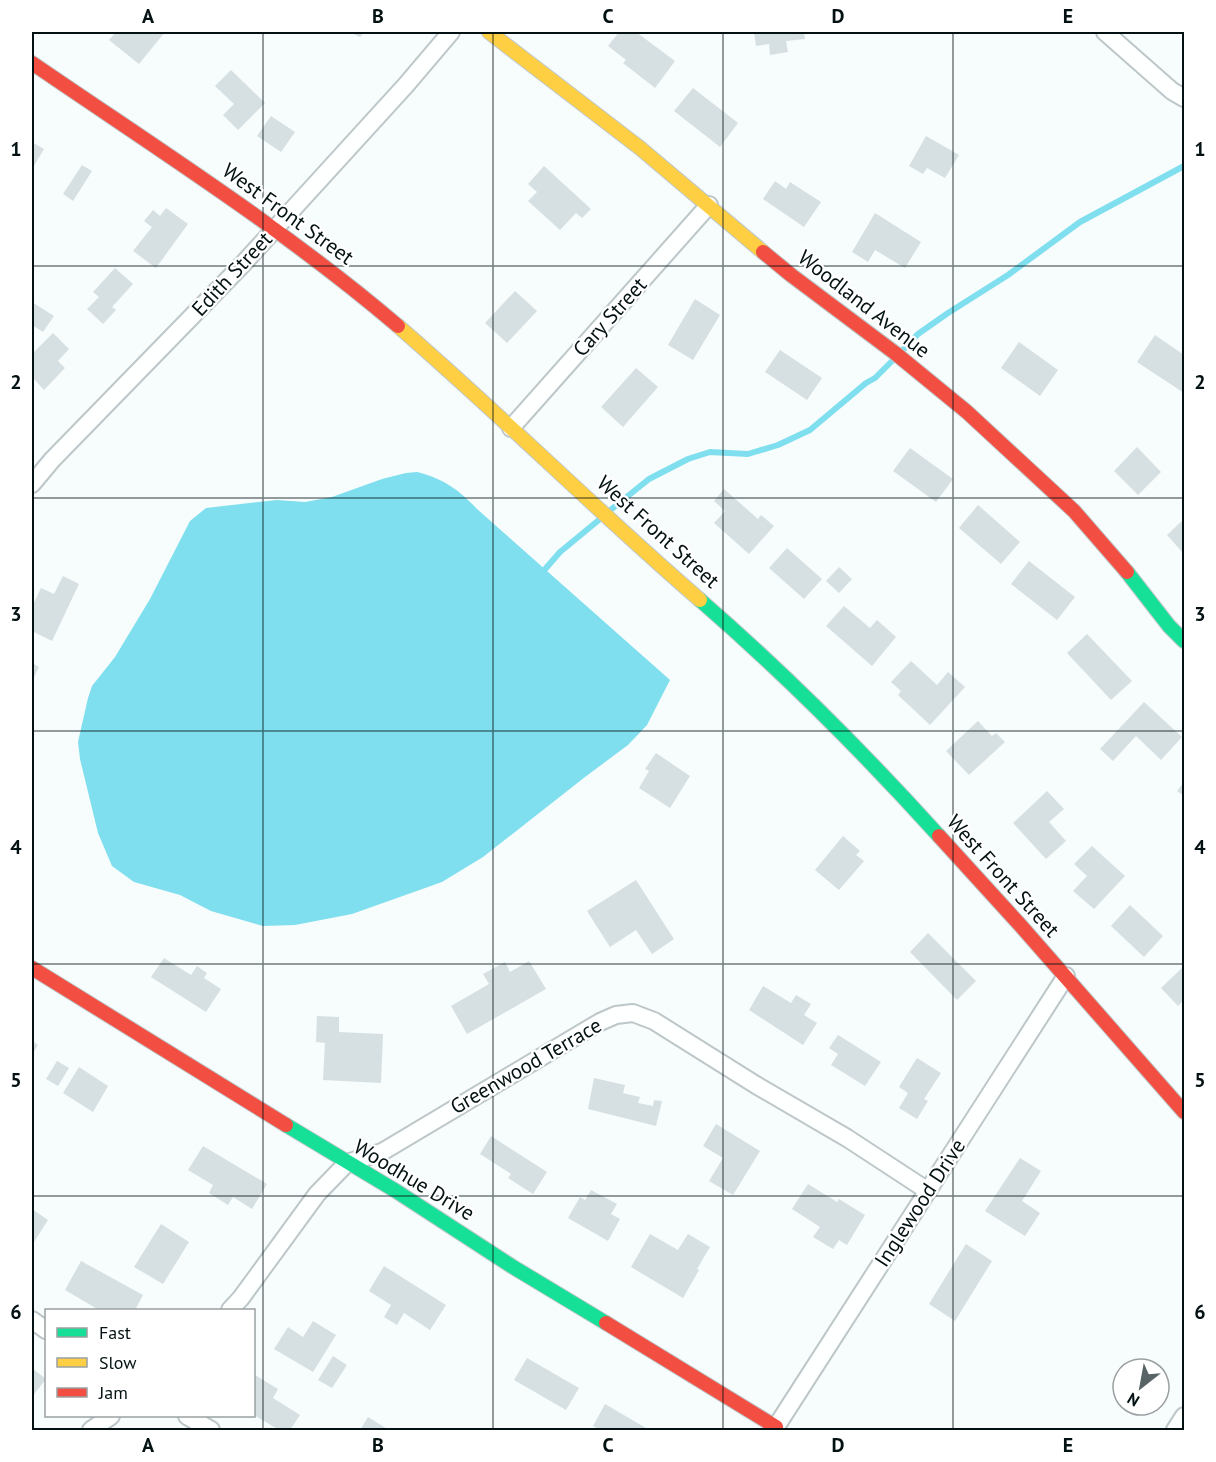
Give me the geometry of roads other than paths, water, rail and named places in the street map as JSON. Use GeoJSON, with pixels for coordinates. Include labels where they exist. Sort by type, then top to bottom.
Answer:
{"type":"FeatureCollection","features":[{"type":"Feature","properties":{"kind":"street","name":"Edith Street"},"geometry":{"type":"LineString","coordinates":[[32,484],[233,274],[406,85],[451,32]]}},
{"type":"Feature","properties":{"kind":"street","name":"Woodland Avenue"},"geometry":{"type":"LineString","coordinates":[[489,32],[640,148],[791,274],[895,353],[967,412],[1074,511],[1124,568],[1169,626],[1185,641]]}},
{"type":"Feature","properties":{"kind":"street"},"geometry":{"type":"LineString","coordinates":[[1105,32],[1172,91],[1185,98]]}},
{"type":"Feature","properties":{"kind":"street","name":"West Front Street"},"geometry":{"type":"LineString","coordinates":[[32,63],[274,228],[354,289],[452,374],[649,556],[776,669],[897,790],[1066,976],[1185,1112]]}},
{"type":"Feature","properties":{"kind":"street","name":"Cary Street"},"geometry":{"type":"LineString","coordinates":[[511,428],[709,205]]}},
{"type":"Feature","properties":{"kind":"street","name":"Woodhue Drive"},"geometry":{"type":"LineString","coordinates":[[32,968],[346,1163],[396,1191],[513,1267],[775,1429]]}},
{"type":"Feature","properties":{"kind":"street","name":"Inglewood Drive"},"geometry":{"type":"LineString","coordinates":[[775,1429],[1066,976]]}},
{"type":"Feature","properties":{"kind":"street","name":"Greenwood Terrace"},"geometry":{"type":"LineString","coordinates":[[232,1309],[317,1194],[346,1163],[382,1152],[600,1022],[616,1015],[633,1013],[654,1021],[756,1085],[847,1138],[928,1191]]}},
{"type":"Feature","properties":{"kind":"street"},"geometry":{"type":"LineString","coordinates":[[32,1320],[45,1329]]}},
{"type":"Feature","properties":{"kind":"street"},"geometry":{"type":"LineString","coordinates":[[1175,1431],[1185,1416]]}},
{"type":"Feature","properties":{"kind":"street"},"geometry":{"type":"LineString","coordinates":[[91,1431],[110,1417]]}},
{"type":"Feature","properties":{"kind":"street"},"geometry":{"type":"LineString","coordinates":[[189,1417],[211,1431]]}},
{"type":"Feature","properties":{"kind":"water"},"geometry":{"type":"Polygon","coordinates":[[[417,472],[443,482],[463,496],[670,680],[647,725],[628,745],[483,857],[442,882],[352,914],[295,925],[263,926],[211,911],[180,895],[134,882],[112,866],[98,833],[78,742],[92,686],[115,657],[150,599],[190,521],[206,508],[277,500],[305,502],[332,497],[382,479],[417,472]]]}},
{"type":"Feature","properties":{"kind":"waterway"},"geometry":{"type":"LineString","coordinates":[[901,352],[918,334],[1008,275],[1080,222],[1184,166]]}},
{"type":"Feature","properties":{"kind":"waterway"},"geometry":{"type":"LineString","coordinates":[[608,512],[649,479],[688,459],[710,452],[748,454],[778,445],[810,430],[875,378],[894,359]]}},
{"type":"Feature","properties":{"kind":"waterway"},"geometry":{"type":"LineString","coordinates":[[540,575],[560,552],[600,519]]}}]}
